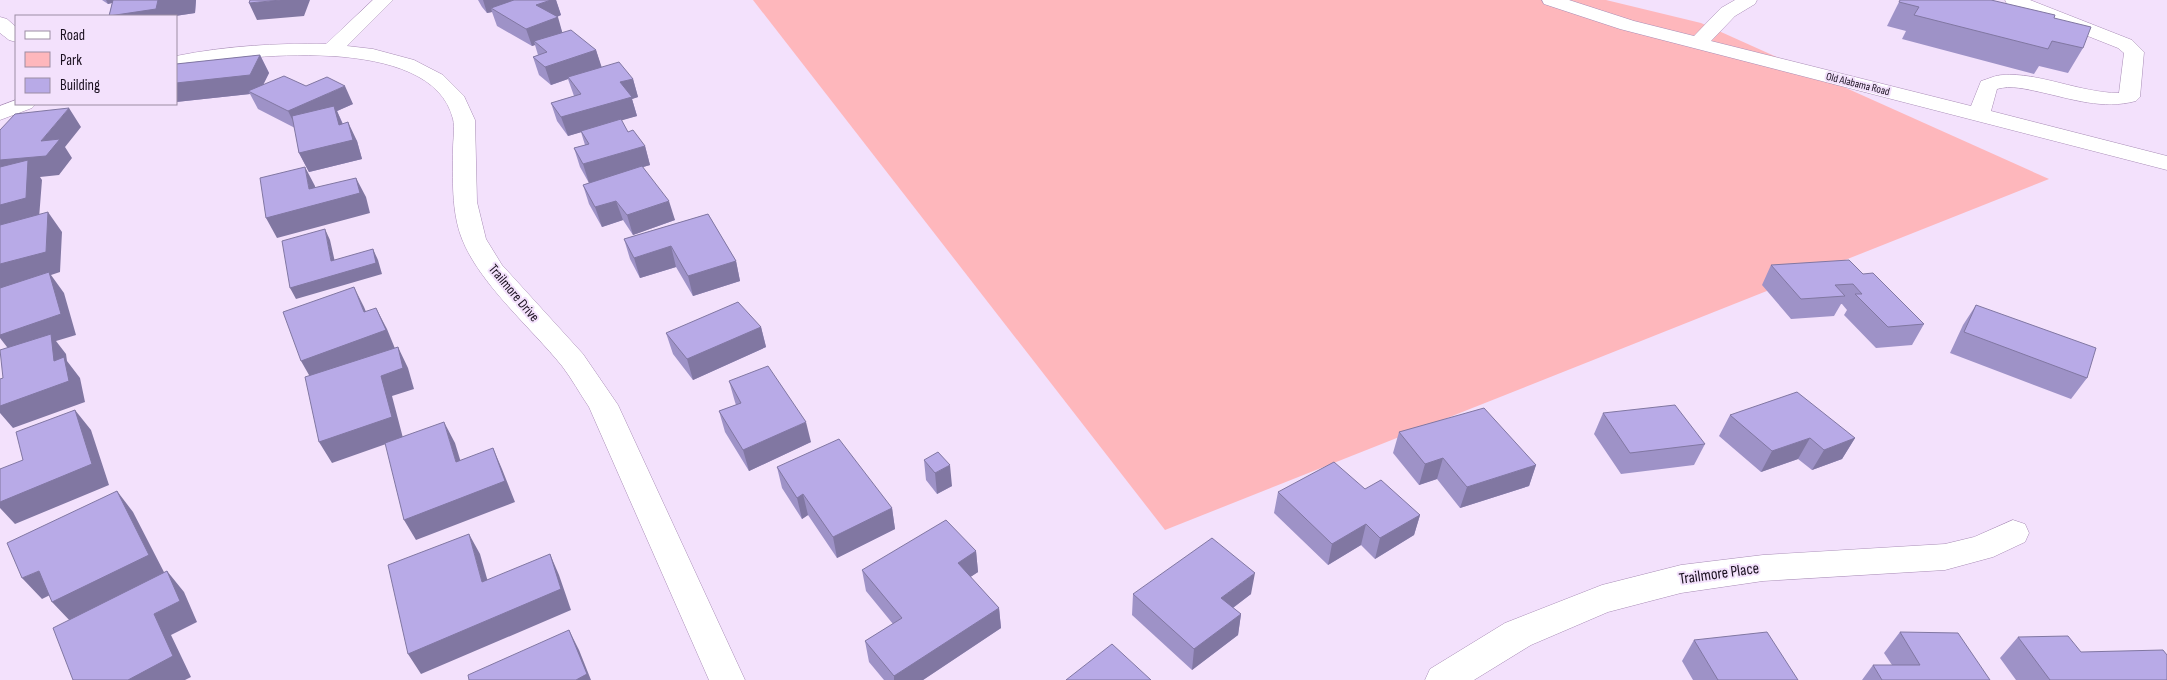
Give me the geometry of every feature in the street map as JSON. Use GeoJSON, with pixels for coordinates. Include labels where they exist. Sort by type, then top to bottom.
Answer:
{"type":"FeatureCollection","features":[{"type":"Feature","properties":{"kind":"street"},"geometry":{"type":"LineString","coordinates":[[331,50],[384,0]]}},
{"type":"Feature","properties":{"kind":"street","name":"Old Alabama Road"},"geometry":{"type":"LineString","coordinates":[[1551,0],[1617,22],[2167,163]]}},
{"type":"Feature","properties":{"kind":"street"},"geometry":{"type":"LineString","coordinates":[[1698,43],[1728,12],[1748,0]]}},
{"type":"Feature","properties":{"kind":"street"},"geometry":{"type":"LineString","coordinates":[[1979,115],[1988,85],[2002,81],[2021,82],[2106,99],[2123,100],[2129,97],[2134,52],[2126,44],[2014,0]]}},
{"type":"Feature","properties":{"kind":"street"},"geometry":{"type":"LineString","coordinates":[[0,23],[15,35]]}},
{"type":"Feature","properties":{"kind":"street","name":"Trailmore Drive"},"geometry":{"type":"LineString","coordinates":[[178,62],[210,55],[275,49],[331,50],[373,55],[407,64],[436,79],[454,96],[464,120],[465,202],[474,239],[491,269],[573,361],[603,405],[727,680]]}},
{"type":"Feature","properties":{"kind":"street"},"geometry":{"type":"LineString","coordinates":[[0,114],[22,105]]}},
{"type":"Feature","properties":{"kind":"street","name":"Trailmore Place"},"geometry":{"type":"LineString","coordinates":[[1443,680],[1518,634],[1611,597],[1681,579],[1763,568],[1945,557],[1981,548],[2013,533]]}},
{"type":"Feature","properties":{"kind":"green space"},"geometry":{"type":"Polygon","coordinates":[[[753,0],[1606,0],[1701,23],[2049,179],[1165,530],[753,0]]]}},
{"type":"Feature","properties":{"kind":"building"},"geometry":{"type":"Polygon","coordinates":[[[113,0],[158,0],[156,9],[109,15],[113,0]]]}},
{"type":"Feature","properties":{"kind":"building"},"geometry":{"type":"Polygon","coordinates":[[[250,0],[281,0],[249,3],[250,0]]]}},
{"type":"Feature","properties":{"kind":"building"},"geometry":{"type":"Polygon","coordinates":[[[514,0],[551,0],[536,5],[558,17],[526,29],[491,8],[514,0]]]}},
{"type":"Feature","properties":{"kind":"building"},"geometry":{"type":"Polygon","coordinates":[[[1900,0],[1991,0],[2055,15],[2054,18],[2091,27],[2083,48],[2052,41],[2048,49],[1914,15],[1919,7],[1899,2],[1900,0]]]}},
{"type":"Feature","properties":{"kind":"building"},"geometry":{"type":"Polygon","coordinates":[[[571,30],[596,50],[545,67],[533,57],[547,52],[534,41],[571,30]]]}},
{"type":"Feature","properties":{"kind":"building"},"geometry":{"type":"Polygon","coordinates":[[[260,55],[250,75],[178,83],[178,64],[260,55]]]}},
{"type":"Feature","properties":{"kind":"building"},"geometry":{"type":"Polygon","coordinates":[[[619,62],[633,79],[620,82],[632,97],[561,117],[551,103],[581,94],[568,77],[619,62]]]}},
{"type":"Feature","properties":{"kind":"building"},"geometry":{"type":"Polygon","coordinates":[[[284,76],[306,86],[327,77],[345,86],[288,111],[248,91],[284,76]]]}},
{"type":"Feature","properties":{"kind":"building"},"geometry":{"type":"Polygon","coordinates":[[[334,106],[339,125],[348,122],[353,140],[299,153],[292,116],[334,106]]]}},
{"type":"Feature","properties":{"kind":"building"},"geometry":{"type":"Polygon","coordinates":[[[69,108],[41,141],[60,139],[46,156],[0,160],[0,130],[15,114],[69,108]]]}},
{"type":"Feature","properties":{"kind":"building"},"geometry":{"type":"Polygon","coordinates":[[[621,119],[628,132],[633,130],[645,146],[583,164],[574,148],[589,144],[581,131],[621,119]]]}},
{"type":"Feature","properties":{"kind":"building"},"geometry":{"type":"Polygon","coordinates":[[[28,160],[26,198],[0,205],[0,167],[28,160]]]}},
{"type":"Feature","properties":{"kind":"building"},"geometry":{"type":"Polygon","coordinates":[[[642,166],[669,201],[627,215],[616,201],[595,207],[583,185],[642,166]]]}},
{"type":"Feature","properties":{"kind":"building"},"geometry":{"type":"Polygon","coordinates":[[[305,167],[309,189],[356,178],[360,193],[266,218],[260,178],[305,167]]]}},
{"type":"Feature","properties":{"kind":"building"},"geometry":{"type":"Polygon","coordinates":[[[48,212],[46,252],[0,264],[0,225],[48,212]]]}},
{"type":"Feature","properties":{"kind":"building"},"geometry":{"type":"Polygon","coordinates":[[[708,214],[736,261],[688,276],[671,246],[634,258],[624,239],[708,214]]]}},
{"type":"Feature","properties":{"kind":"building"},"geometry":{"type":"Polygon","coordinates":[[[325,229],[331,261],[373,249],[376,263],[290,288],[282,241],[325,229]]]}},
{"type":"Feature","properties":{"kind":"building"},"geometry":{"type":"Polygon","coordinates":[[[1849,260],[1863,274],[1873,273],[1924,324],[1888,327],[1855,294],[1862,294],[1853,284],[1835,285],[1845,296],[1801,299],[1771,265],[1849,260]]]}},
{"type":"Feature","properties":{"kind":"building"},"geometry":{"type":"Polygon","coordinates":[[[49,272],[61,314],[0,335],[0,288],[49,272]]]}},
{"type":"Feature","properties":{"kind":"building"},"geometry":{"type":"Polygon","coordinates":[[[354,287],[364,312],[376,308],[386,330],[301,361],[283,312],[354,287]]]}},
{"type":"Feature","properties":{"kind":"building"},"geometry":{"type":"Polygon","coordinates":[[[738,302],[761,327],[687,359],[666,333],[738,302]]]}},
{"type":"Feature","properties":{"kind":"building"},"geometry":{"type":"Polygon","coordinates":[[[1976,305],[2096,348],[2087,378],[1964,332],[1976,305]]]}},
{"type":"Feature","properties":{"kind":"building"},"geometry":{"type":"Polygon","coordinates":[[[51,334],[54,361],[64,357],[69,381],[0,406],[0,379],[3,378],[0,350],[51,334]]]}},
{"type":"Feature","properties":{"kind":"building"},"geometry":{"type":"Polygon","coordinates":[[[398,347],[403,368],[381,376],[392,417],[319,442],[305,377],[398,347]]]}},
{"type":"Feature","properties":{"kind":"building"},"geometry":{"type":"Polygon","coordinates":[[[768,366],[806,422],[743,450],[719,411],[741,403],[729,381],[768,366]]]}},
{"type":"Feature","properties":{"kind":"building"},"geometry":{"type":"Polygon","coordinates":[[[1797,392],[1855,438],[1824,450],[1810,438],[1772,451],[1730,415],[1797,392]]]}},
{"type":"Feature","properties":{"kind":"building"},"geometry":{"type":"Polygon","coordinates":[[[1675,405],[1705,444],[1630,453],[1603,413],[1675,405]]]}},
{"type":"Feature","properties":{"kind":"building"},"geometry":{"type":"Polygon","coordinates":[[[1484,408],[1536,465],[1467,487],[1443,458],[1425,464],[1399,432],[1484,408]]]}},
{"type":"Feature","properties":{"kind":"building"},"geometry":{"type":"Polygon","coordinates":[[[75,410],[92,464],[0,502],[0,469],[23,460],[16,432],[75,410]]]}},
{"type":"Feature","properties":{"kind":"building"},"geometry":{"type":"Polygon","coordinates":[[[444,422],[456,462],[493,448],[505,481],[404,520],[385,443],[444,422]]]}},
{"type":"Feature","properties":{"kind":"building"},"geometry":{"type":"Polygon","coordinates":[[[839,439],[892,508],[833,537],[803,494],[797,498],[777,467],[839,439]]]}},
{"type":"Feature","properties":{"kind":"building"},"geometry":{"type":"Polygon","coordinates":[[[938,452],[950,465],[935,473],[924,460],[938,452]]]}},
{"type":"Feature","properties":{"kind":"building"},"geometry":{"type":"Polygon","coordinates":[[[1334,462],[1365,489],[1381,480],[1420,515],[1380,538],[1366,524],[1332,544],[1278,492],[1334,462]]]}},
{"type":"Feature","properties":{"kind":"building"},"geometry":{"type":"Polygon","coordinates":[[[117,491],[149,555],[52,602],[39,571],[22,578],[7,543],[117,491]]]}},
{"type":"Feature","properties":{"kind":"building"},"geometry":{"type":"Polygon","coordinates":[[[946,520],[976,551],[958,563],[999,608],[894,676],[865,641],[902,618],[862,570],[946,520]]]}},
{"type":"Feature","properties":{"kind":"building"},"geometry":{"type":"Polygon","coordinates":[[[469,534],[482,582],[550,554],[561,589],[408,654],[388,565],[469,534]]]}},
{"type":"Feature","properties":{"kind":"building"},"geometry":{"type":"Polygon","coordinates":[[[1212,538],[1255,573],[1221,598],[1241,614],[1194,649],[1133,594],[1212,538]]]}},
{"type":"Feature","properties":{"kind":"building"},"geometry":{"type":"Polygon","coordinates":[[[167,571],[180,601],[154,614],[173,656],[128,680],[73,680],[53,628],[167,571]]]}},
{"type":"Feature","properties":{"kind":"building"},"geometry":{"type":"Polygon","coordinates":[[[569,630],[587,674],[576,680],[469,680],[468,675],[569,630]]]}},
{"type":"Feature","properties":{"kind":"building"},"geometry":{"type":"Polygon","coordinates":[[[1767,632],[1798,680],[1718,680],[1694,640],[1767,632]]]}},
{"type":"Feature","properties":{"kind":"building"},"geometry":{"type":"Polygon","coordinates":[[[1900,632],[1958,633],[1990,680],[1882,680],[1873,665],[1920,665],[1900,632]]]}},
{"type":"Feature","properties":{"kind":"building"},"geometry":{"type":"Polygon","coordinates":[[[2068,636],[2081,652],[2163,650],[2167,655],[2167,680],[2050,680],[2018,637],[2068,636]]]}},
{"type":"Feature","properties":{"kind":"building"},"geometry":{"type":"Polygon","coordinates":[[[1112,644],[1151,680],[1066,680],[1112,644]]]}}]}
